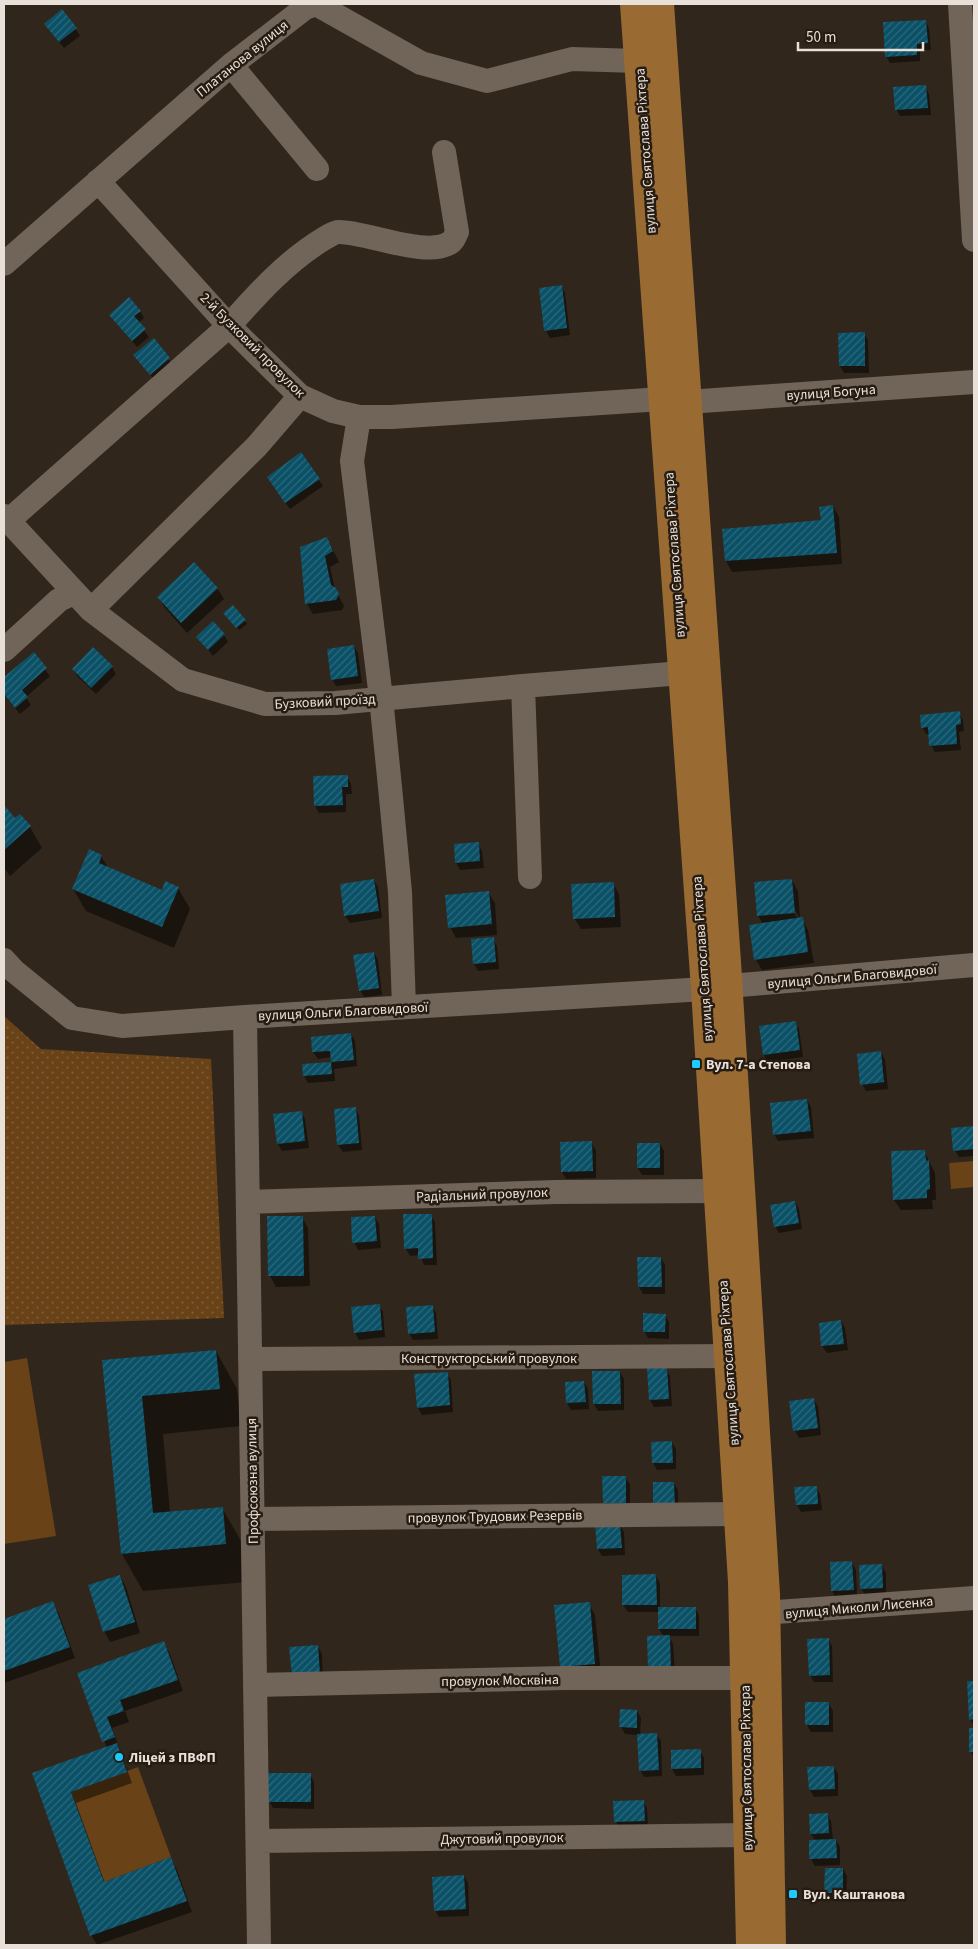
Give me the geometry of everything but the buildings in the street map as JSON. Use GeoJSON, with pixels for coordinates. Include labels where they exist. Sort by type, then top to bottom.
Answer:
{"type":"FeatureCollection","features":[{"type":"Feature","properties":{"kind":"main road","name":"вулиця Святослава Ріхтера"},"geometry":{"type":"LineString","coordinates":[[634,4],[638,61],[675,401],[717,988],[772,1945]]}},
{"type":"Feature","properties":{"kind":"main road","name":"вулиця Святослава Ріхтера"},"geometry":{"type":"LineString","coordinates":[[660,4],[675,401],[682,673],[717,988],[717,1191],[738,1514],[754,1614],[744,1678],[750,1945]]}},
{"type":"Feature","properties":{"kind":"street","name":"Платанова вулиця"},"geometry":{"type":"LineString","coordinates":[[4,264],[231,65],[305,8],[316,4],[421,63],[487,81],[572,59],[638,61]]}},
{"type":"Feature","properties":{"kind":"street"},"geometry":{"type":"LineString","coordinates":[[960,4],[974,240]]}},
{"type":"Feature","properties":{"kind":"street"},"geometry":{"type":"LineString","coordinates":[[231,65],[317,169]]}},
{"type":"Feature","properties":{"kind":"street"},"geometry":{"type":"LineString","coordinates":[[6,519],[229,326],[253,298],[304,250],[336,232],[364,234],[407,247],[442,247],[453,241],[457,232],[444,152]]}},
{"type":"Feature","properties":{"kind":"street","name":"2-й Бузковий провулок"},"geometry":{"type":"LineString","coordinates":[[98,181],[229,326],[300,396],[333,411],[359,417],[392,417],[675,401]]}},
{"type":"Feature","properties":{"kind":"street","name":"вулиця Богуна"},"geometry":{"type":"LineString","coordinates":[[675,401],[974,382]]}},
{"type":"Feature","properties":{"kind":"street"},"geometry":{"type":"LineString","coordinates":[[91,610],[257,446],[300,396]]}},
{"type":"Feature","properties":{"kind":"street"},"geometry":{"type":"LineString","coordinates":[[359,417],[352,461],[382,698],[400,892],[404,1007]]}},
{"type":"Feature","properties":{"kind":"street","name":"Бузковий проїзд"},"geometry":{"type":"LineString","coordinates":[[6,519],[91,610],[183,680],[265,704],[335,703],[682,673]]}},
{"type":"Feature","properties":{"kind":"street"},"geometry":{"type":"LineString","coordinates":[[4,650],[59,600],[74,593]]}},
{"type":"Feature","properties":{"kind":"street"},"geometry":{"type":"LineString","coordinates":[[522,686],[530,877]]}},
{"type":"Feature","properties":{"kind":"street","name":"вулиця Ольги Благовидової"},"geometry":{"type":"LineString","coordinates":[[4,960],[14,971],[72,1018],[122,1026],[717,988],[974,965]]}},
{"type":"Feature","properties":{"kind":"street","name":"Профсоюзна вулиця"},"geometry":{"type":"LineString","coordinates":[[244,1017],[259,1945]]}},
{"type":"Feature","properties":{"kind":"street","name":"Радіальний провулок"},"geometry":{"type":"LineString","coordinates":[[248,1202],[556,1192],[717,1191]]}},
{"type":"Feature","properties":{"kind":"street","name":"Конструкторський провулок"},"geometry":{"type":"LineString","coordinates":[[250,1359],[728,1356]]}},
{"type":"Feature","properties":{"kind":"street","name":"провулок Трудових Резервів"},"geometry":{"type":"LineString","coordinates":[[252,1520],[738,1514]]}},
{"type":"Feature","properties":{"kind":"street","name":"вулиця Миколи Лисенка"},"geometry":{"type":"LineString","coordinates":[[754,1614],[974,1598]]}},
{"type":"Feature","properties":{"kind":"street","name":"провулок Москвіна"},"geometry":{"type":"LineString","coordinates":[[255,1685],[565,1678],[744,1678]]}},
{"type":"Feature","properties":{"kind":"street","name":"Джутовий провулок"},"geometry":{"type":"LineString","coordinates":[[258,1842],[747,1835]]}},
{"type":"Feature","properties":{"kind":"shaded area"},"geometry":{"type":"Polygon","coordinates":[[[4,1016],[41,1049],[211,1059],[224,1318],[4,1325],[4,1016]]]}},
{"type":"Feature","properties":{"kind":"shaded area"},"geometry":{"type":"Polygon","coordinates":[[[974,1161],[974,1187],[951,1189],[949,1163],[974,1161]]]}},
{"type":"Feature","properties":{"kind":"shaded area"},"geometry":{"type":"Polygon","coordinates":[[[27,1358],[56,1536],[4,1544],[4,1362],[27,1358]]]}},
{"type":"Feature","properties":{"kind":"shaded area"},"geometry":{"type":"Polygon","coordinates":[[[138,1767],[171,1857],[104,1882],[71,1792],[138,1767]]]}},
{"type":"Feature","properties":{"kind":"place","name":"Вул. 7-а Степова"},"geometry":{"type":"Point","coordinates":[696,1064]}},
{"type":"Feature","properties":{"kind":"place","name":"Ліцей з ПВФП"},"geometry":{"type":"Point","coordinates":[119,1757]}},
{"type":"Feature","properties":{"kind":"place","name":"Вул. Каштанова"},"geometry":{"type":"Point","coordinates":[793,1894]}}]}
